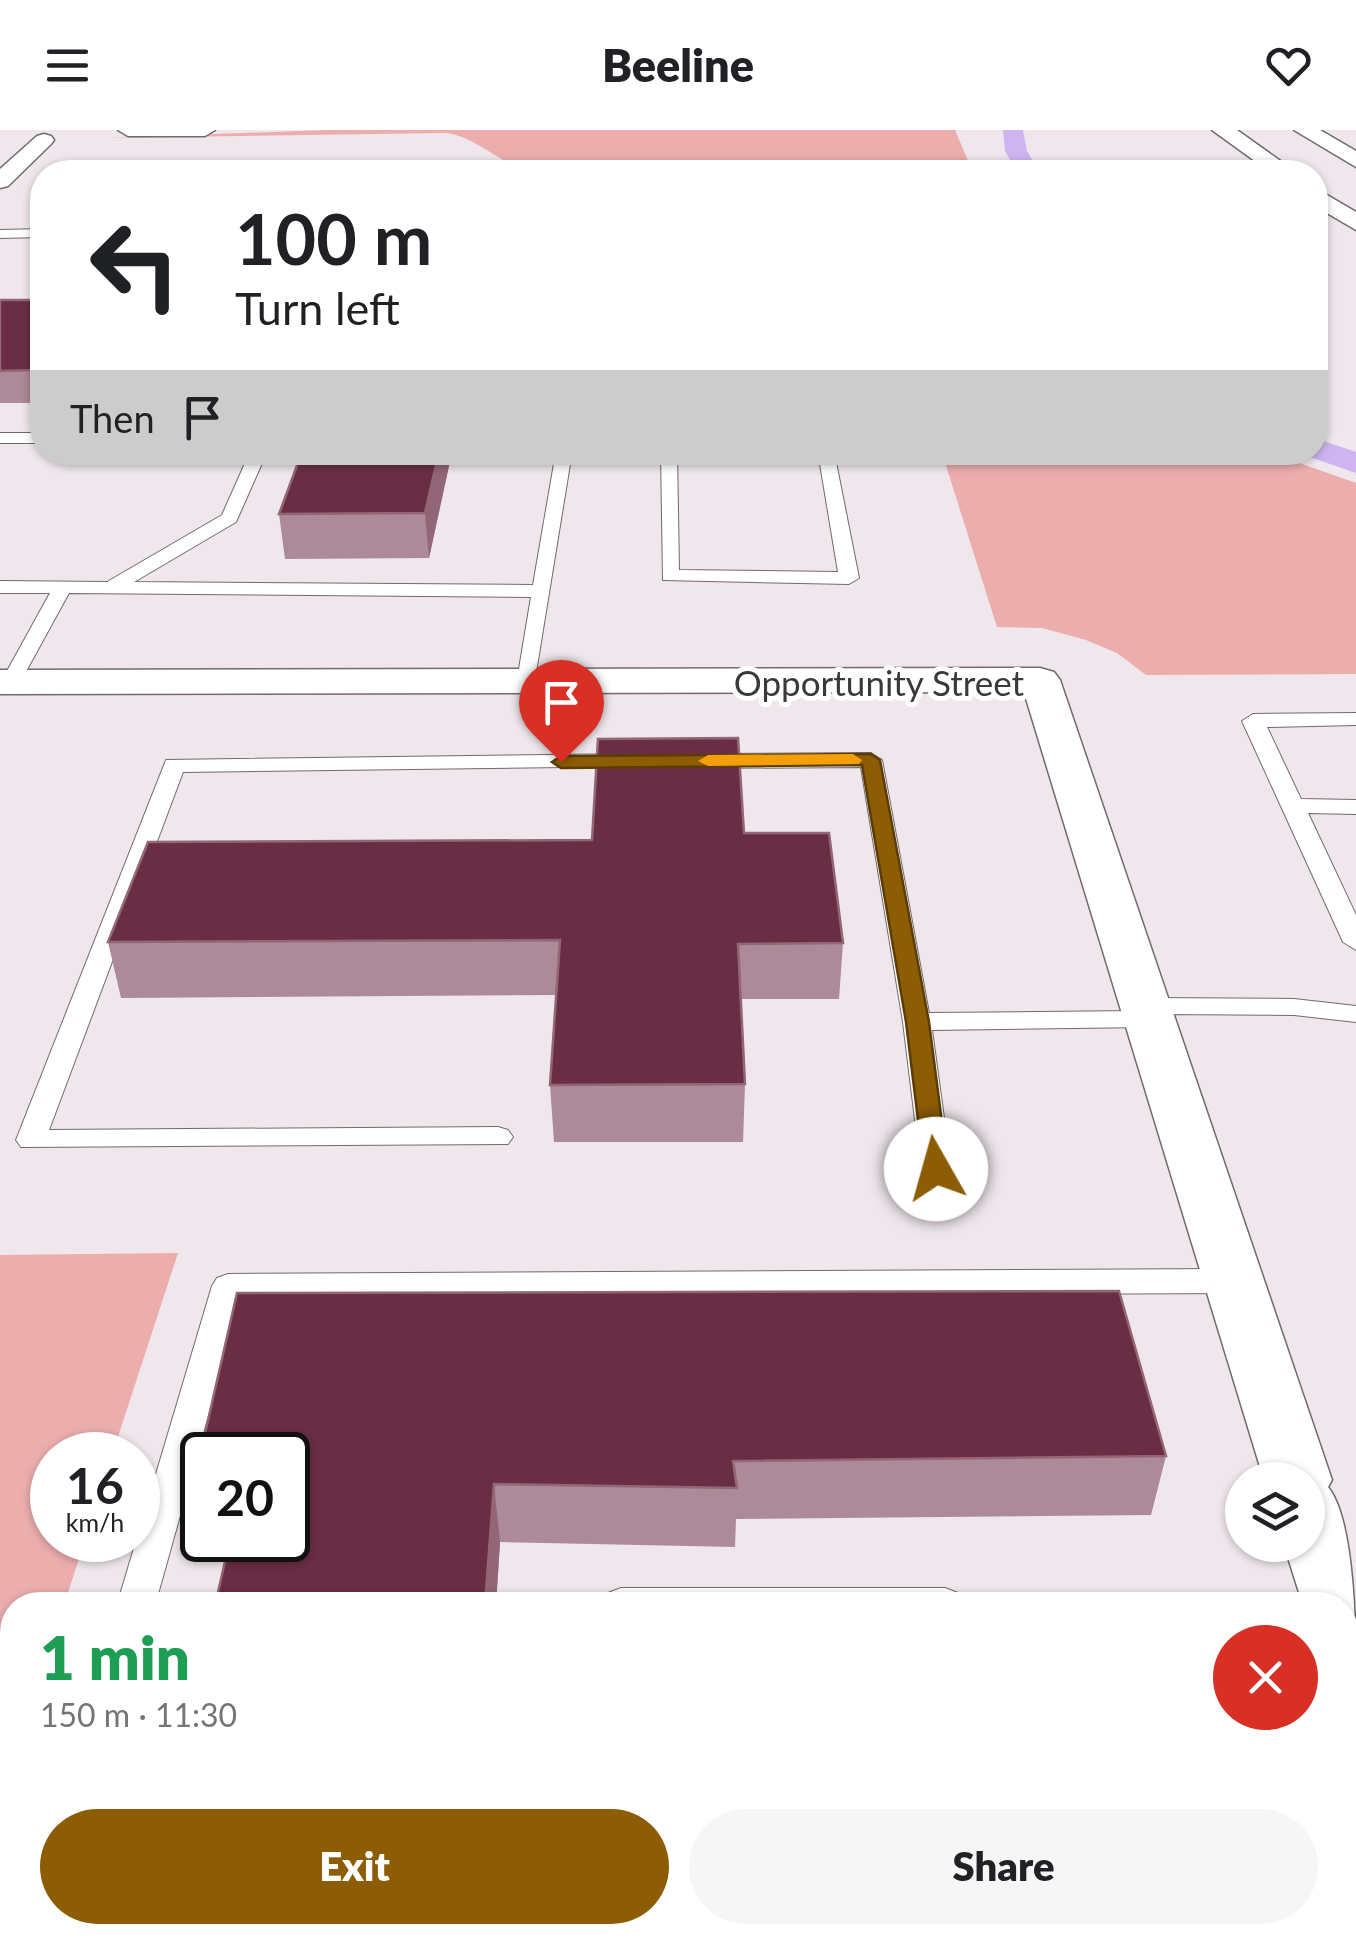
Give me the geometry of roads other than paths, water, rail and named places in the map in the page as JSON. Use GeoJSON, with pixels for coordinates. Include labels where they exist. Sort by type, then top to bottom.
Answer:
{"type":"FeatureCollection","features":[{"type":"Feature","properties":{"kind":"highway"},"geometry":{"type":"LineString","coordinates":[[1223,130],[1267,160]]}},
{"type":"Feature","properties":{"kind":"highway"},"geometry":{"type":"LineString","coordinates":[[1306,130],[1356,160]]}},
{"type":"Feature","properties":{"kind":"highway"},"geometry":{"type":"LineString","coordinates":[[1328,203],[1356,223]]}},
{"type":"Feature","properties":{"kind":"street"},"geometry":{"type":"LineString","coordinates":[[128,130],[204,130]]}},
{"type":"Feature","properties":{"kind":"street"},"geometry":{"type":"LineString","coordinates":[[0,181],[44,140],[23,134]]}},
{"type":"Feature","properties":{"kind":"street","name":"Opportunity Street"},"geometry":{"type":"LineString","coordinates":[[4,688],[1040,680],[1292,1462]]}},
{"type":"Feature","properties":{"kind":"street"},"geometry":{"type":"LineString","coordinates":[[1325,1562],[1334,1592]]}},
{"type":"Feature","properties":{"kind":"lane"},"geometry":{"type":"LineString","coordinates":[[0,234],[30,233]]}},
{"type":"Feature","properties":{"kind":"lane"},"geometry":{"type":"LineString","coordinates":[[0,438],[30,438]]}},
{"type":"Feature","properties":{"kind":"lane"},"geometry":{"type":"LineString","coordinates":[[112,588],[230,518],[253,465]]}},
{"type":"Feature","properties":{"kind":"lane"},"geometry":{"type":"LineString","coordinates":[[527,681],[562,465]]}},
{"type":"Feature","properties":{"kind":"lane"},"geometry":{"type":"LineString","coordinates":[[669,465],[670,576],[848,578],[828,465]]}},
{"type":"Feature","properties":{"kind":"lane"},"geometry":{"type":"LineString","coordinates":[[0,586],[541,591]]}},
{"type":"Feature","properties":{"kind":"lane"},"geometry":{"type":"LineString","coordinates":[[4,688],[63,587]]}},
{"type":"Feature","properties":{"kind":"lane"},"geometry":{"type":"LineString","coordinates":[[1356,719],[1253,721],[1356,942]]}},
{"type":"Feature","properties":{"kind":"lane"},"geometry":{"type":"LineString","coordinates":[[498,1137],[31,1140],[174,764],[871,760],[917,1022],[936,1169]]}},
{"type":"Feature","properties":{"kind":"lane"},"geometry":{"type":"LineString","coordinates":[[1292,806],[1356,807]]}},
{"type":"Feature","properties":{"kind":"lane"},"geometry":{"type":"LineString","coordinates":[[917,1022],[1294,1007],[1356,1014]]}},
{"type":"Feature","properties":{"kind":"lane"},"geometry":{"type":"LineString","coordinates":[[140,1592],[228,1286],[1234,1281]]}},
{"type":"Feature","properties":{"kind":"waterway"},"geometry":{"type":"LineString","coordinates":[[1013,130],[1021,160]]}},
{"type":"Feature","properties":{"kind":"waterway"},"geometry":{"type":"LineString","coordinates":[[1328,453],[1356,463]]}}]}
